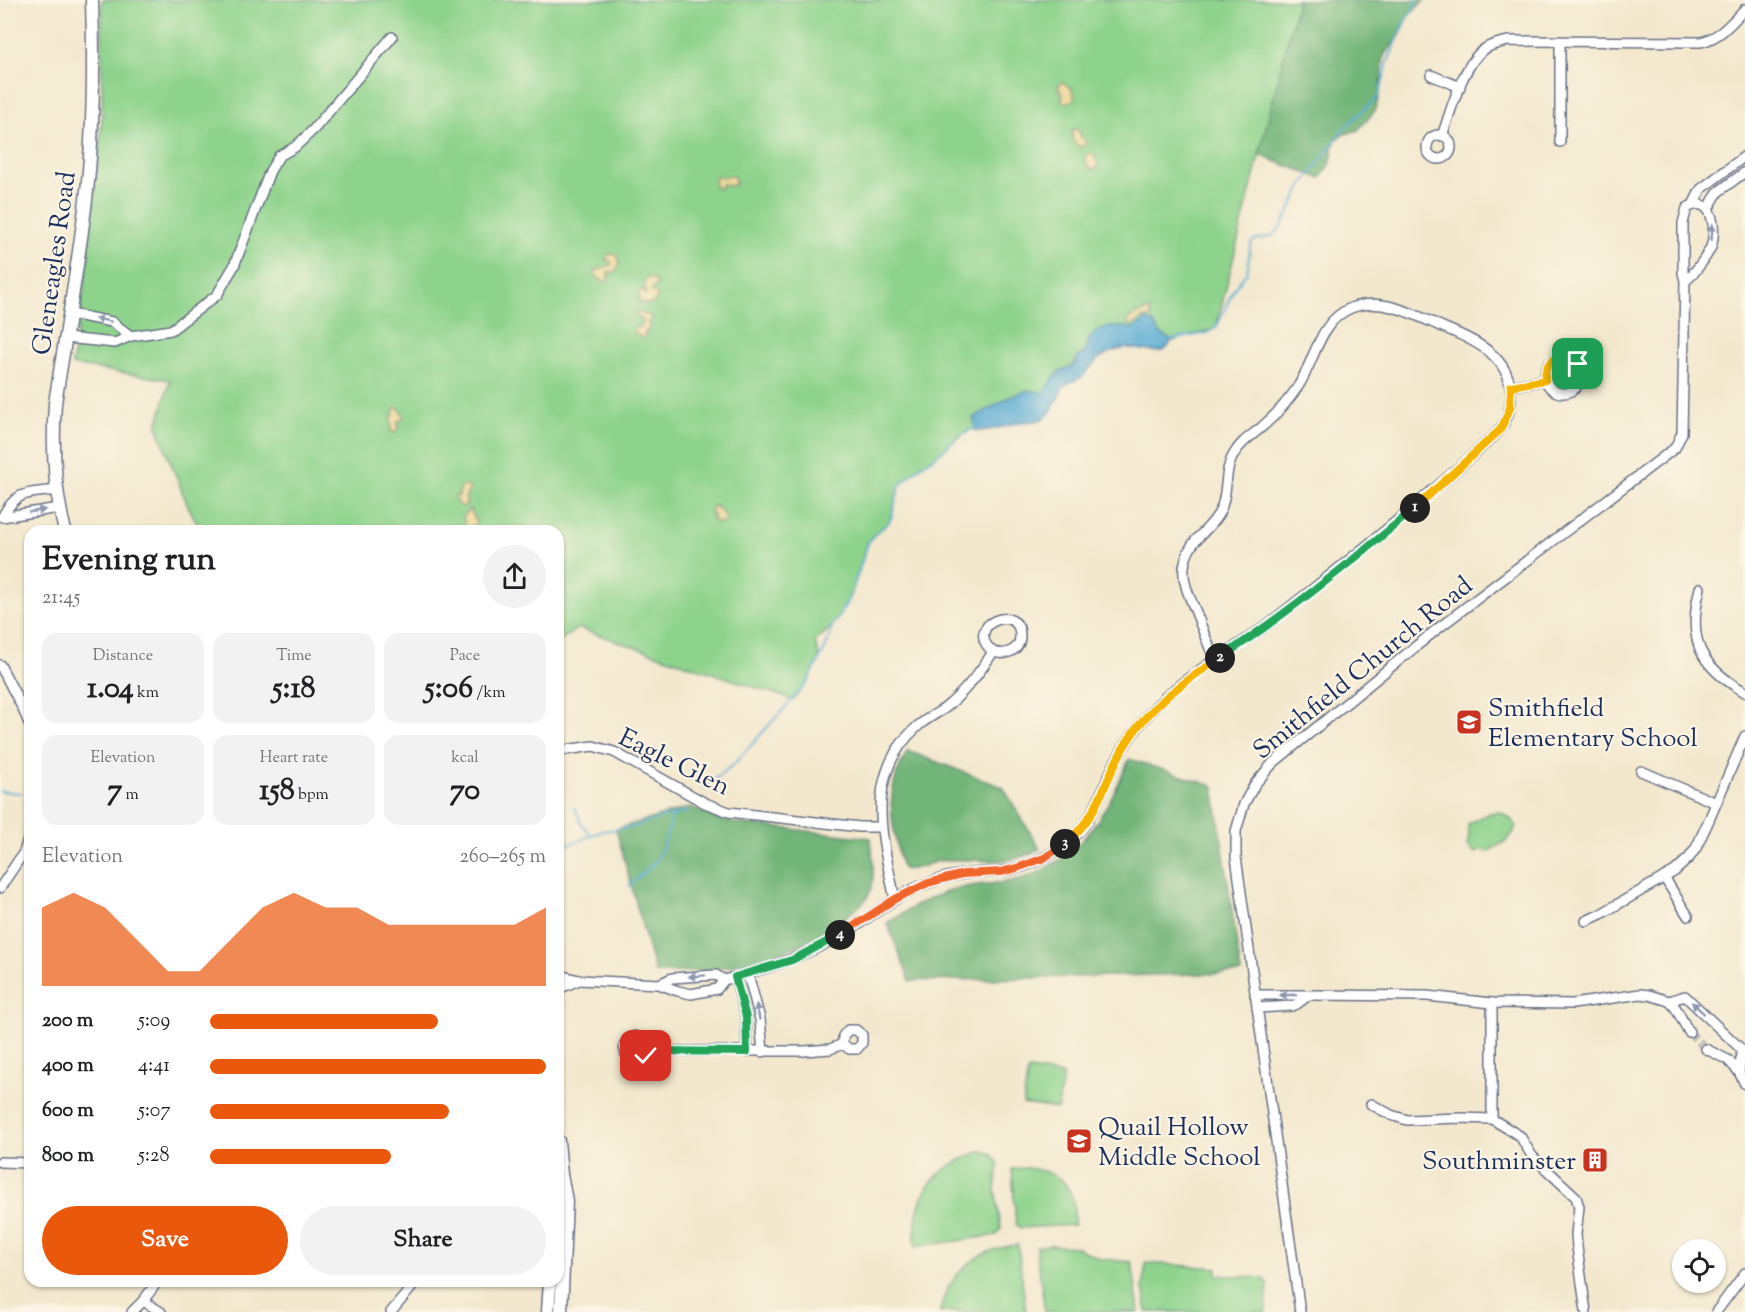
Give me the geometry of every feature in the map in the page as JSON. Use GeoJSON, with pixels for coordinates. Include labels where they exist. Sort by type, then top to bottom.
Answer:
{"type":"FeatureCollection","features":[{"type":"Feature","properties":{"kind":"street","name":"Gleneagles Road"},"geometry":{"type":"LineString","coordinates":[[63,525],[59,508],[53,446],[55,404],[87,190],[94,94],[92,0]]}},
{"type":"Feature","properties":{"kind":"street"},"geometry":{"type":"LineString","coordinates":[[1442,136],[1472,61],[1486,48],[1496,43],[1508,41],[1701,42],[1722,33],[1745,9]]}},
{"type":"Feature","properties":{"kind":"street"},"geometry":{"type":"LineString","coordinates":[[66,338],[114,343],[131,336],[171,330],[217,295],[234,266],[270,171],[279,156],[295,147],[314,129],[392,37]]}},
{"type":"Feature","properties":{"kind":"street"},"geometry":{"type":"LineString","coordinates":[[1560,42],[1560,142]]}},
{"type":"Feature","properties":{"kind":"street"},"geometry":{"type":"LineString","coordinates":[[1431,75],[1460,87]]}},
{"type":"Feature","properties":{"kind":"street","name":"Smithfield Church Road"},"geometry":{"type":"LineString","coordinates":[[1300,1312],[1235,847],[1240,815],[1255,784],[1265,770],[1280,757],[1436,630],[1675,447],[1682,433],[1685,281],[1683,224],[1687,208],[1693,205],[1701,189],[1745,156]]}},
{"type":"Feature","properties":{"kind":"street"},"geometry":{"type":"LineString","coordinates":[[1708,209],[1718,192],[1745,172]]}},
{"type":"Feature","properties":{"kind":"street"},"geometry":{"type":"LineString","coordinates":[[1685,281],[1690,278],[1710,248],[1713,223],[1708,209],[1693,205]]}},
{"type":"Feature","properties":{"kind":"street"},"geometry":{"type":"LineString","coordinates":[[564,977],[659,984],[678,992],[691,994],[717,989],[724,980],[792,960],[825,944],[919,886],[972,873],[1001,872],[1017,868],[1039,861],[1059,849],[1087,821],[1096,807],[1116,761],[1139,725],[1157,705],[1174,690],[1216,661],[1262,629],[1378,538],[1414,509],[1501,429],[1507,419],[1511,386],[1504,367],[1491,353],[1423,318],[1383,305],[1372,304],[1352,308],[1334,319],[1321,337],[1308,369],[1293,393],[1275,415],[1242,443],[1232,456],[1221,510],[1212,523],[1198,536],[1186,558],[1184,574],[1187,591],[1216,661]]}},
{"type":"Feature","properties":{"kind":"street"},"geometry":{"type":"LineString","coordinates":[[70,314],[112,322],[131,336]]}},
{"type":"Feature","properties":{"kind":"street"},"geometry":{"type":"LineString","coordinates":[[1558,357],[1565,357],[1578,364],[1581,378],[1578,385],[1567,393],[1553,391],[1545,380],[1544,372],[1547,366],[1558,357]]}},
{"type":"Feature","properties":{"kind":"street"},"geometry":{"type":"LineString","coordinates":[[1511,386],[1545,380]]}},
{"type":"Feature","properties":{"kind":"street"},"geometry":{"type":"LineString","coordinates":[[1,518],[16,497],[57,490]]}},
{"type":"Feature","properties":{"kind":"street"},"geometry":{"type":"LineString","coordinates":[[1,518],[59,508]]}},
{"type":"Feature","properties":{"kind":"street"},"geometry":{"type":"LineString","coordinates":[[1700,588],[1694,621],[1696,638],[1701,651],[1720,676],[1745,692]]}},
{"type":"Feature","properties":{"kind":"street"},"geometry":{"type":"LineString","coordinates":[[895,899],[881,826],[881,795],[884,779],[897,751],[919,725],[945,708],[970,684],[993,652]]}},
{"type":"Feature","properties":{"kind":"street"},"geometry":{"type":"LineString","coordinates":[[0,665],[24,711]]}},
{"type":"Feature","properties":{"kind":"street"},"geometry":{"type":"LineString","coordinates":[[1586,921],[1664,877],[1689,858],[1696,848],[1745,736]]}},
{"type":"Feature","properties":{"kind":"street","name":"Eagle Glen"},"geometry":{"type":"LineString","coordinates":[[564,750],[592,746],[614,752],[705,802],[729,812],[860,827],[881,826]]}},
{"type":"Feature","properties":{"kind":"street"},"geometry":{"type":"LineString","coordinates":[[1641,771],[1716,803]]}},
{"type":"Feature","properties":{"kind":"street"},"geometry":{"type":"LineString","coordinates":[[0,888],[24,852]]}},
{"type":"Feature","properties":{"kind":"street"},"geometry":{"type":"LineString","coordinates":[[1664,877],[1688,916]]}},
{"type":"Feature","properties":{"kind":"street"},"geometry":{"type":"LineString","coordinates":[[748,974],[760,1019],[763,1052]]}},
{"type":"Feature","properties":{"kind":"street"},"geometry":{"type":"LineString","coordinates":[[659,984],[672,978],[716,975],[724,980]]}},
{"type":"Feature","properties":{"kind":"street"},"geometry":{"type":"LineString","coordinates":[[735,977],[746,1017],[747,1052]]}},
{"type":"Feature","properties":{"kind":"street"},"geometry":{"type":"LineString","coordinates":[[564,986],[579,980]]}},
{"type":"Feature","properties":{"kind":"street"},"geometry":{"type":"LineString","coordinates":[[1255,995],[1427,996],[1492,1003],[1573,1004],[1640,994],[1669,1001],[1689,1032]]}},
{"type":"Feature","properties":{"kind":"street"},"geometry":{"type":"LineString","coordinates":[[1257,1008],[1292,1006],[1309,995]]}},
{"type":"Feature","properties":{"kind":"street"},"geometry":{"type":"LineString","coordinates":[[1669,1001],[1685,996],[1740,1048],[1742,1052],[1739,1072]]}},
{"type":"Feature","properties":{"kind":"street"},"geometry":{"type":"LineString","coordinates":[[1492,1003],[1492,1119]]}},
{"type":"Feature","properties":{"kind":"street"},"geometry":{"type":"LineString","coordinates":[[648,1051],[763,1052],[830,1049],[843,1044]]}},
{"type":"Feature","properties":{"kind":"street"},"geometry":{"type":"LineString","coordinates":[[1706,1049],[1728,1060],[1739,1072],[1745,1084]]}},
{"type":"Feature","properties":{"kind":"street"},"geometry":{"type":"LineString","coordinates":[[1371,1104],[1391,1115],[1407,1120],[1492,1119],[1520,1136],[1532,1156],[1576,1197],[1578,1202],[1576,1234],[1586,1312]]}},
{"type":"Feature","properties":{"kind":"street"},"geometry":{"type":"LineString","coordinates":[[0,1162],[24,1163]]}},
{"type":"Feature","properties":{"kind":"street"},"geometry":{"type":"LineString","coordinates":[[564,1191],[566,1201],[564,1245]]}},
{"type":"Feature","properties":{"kind":"street"},"geometry":{"type":"LineString","coordinates":[[1716,1312],[1745,1272]]}},
{"type":"Feature","properties":{"kind":"street"},"geometry":{"type":"LineString","coordinates":[[132,1312],[154,1287]]}},
{"type":"Feature","properties":{"kind":"street"},"geometry":{"type":"LineString","coordinates":[[392,1312],[412,1287]]}},
{"type":"Feature","properties":{"kind":"street"},"geometry":{"type":"LineString","coordinates":[[548,1312],[550,1287]]}},
{"type":"Feature","properties":{"kind":"street"},"geometry":{"type":"LineString","coordinates":[[561,1312],[562,1287]]}},
{"type":"Feature","properties":{"kind":"street"},"geometry":{"type":"LineString","coordinates":[[143,1301],[161,1312]]}},
{"type":"Feature","properties":{"kind":"green space"},"geometry":{"type":"Polygon","coordinates":[[[102,0],[1298,0],[1216,328],[1181,338],[1161,348],[1114,342],[1056,387],[1043,413],[967,431],[923,464],[900,485],[891,518],[868,543],[851,594],[840,615],[815,642],[820,659],[807,683],[793,700],[578,628],[564,638],[564,525],[198,525],[187,504],[157,427],[170,380],[72,365],[88,262],[102,119],[102,0]]]}},
{"type":"Feature","properties":{"kind":"green space"},"geometry":{"type":"Polygon","coordinates":[[[1298,0],[1425,0],[1410,14],[1398,39],[1384,55],[1380,94],[1374,112],[1358,130],[1342,135],[1335,141],[1330,165],[1320,178],[1259,155],[1298,0]]]}},
{"type":"Feature","properties":{"kind":"green space"},"geometry":{"type":"Polygon","coordinates":[[[908,751],[1003,787],[1040,849],[1007,860],[946,860],[904,869],[901,865],[891,807],[895,780],[908,751]]]}},
{"type":"Feature","properties":{"kind":"green space"},"geometry":{"type":"Polygon","coordinates":[[[1129,759],[1214,786],[1241,973],[910,981],[887,923],[941,894],[968,886],[1019,879],[1058,861],[1074,848],[1101,816],[1129,759]]]}},
{"type":"Feature","properties":{"kind":"green space"},"geometry":{"type":"Polygon","coordinates":[[[691,807],[715,818],[735,823],[871,838],[873,873],[869,895],[858,907],[827,930],[781,952],[731,966],[655,973],[616,829],[691,807]]]}},
{"type":"Feature","properties":{"kind":"green space"},"geometry":{"type":"Polygon","coordinates":[[[1500,812],[1516,825],[1512,835],[1505,842],[1487,852],[1481,849],[1475,853],[1467,845],[1468,824],[1490,813],[1500,812]]]}},
{"type":"Feature","properties":{"kind":"green space"},"geometry":{"type":"Polygon","coordinates":[[[1028,1070],[1063,1075],[1058,1109],[1023,1104],[1028,1070]]]}},
{"type":"Feature","properties":{"kind":"green space"},"geometry":{"type":"Polygon","coordinates":[[[981,1151],[990,1153],[999,1164],[995,1188],[1001,1229],[997,1235],[915,1247],[917,1212],[928,1186],[949,1166],[981,1151]]]}},
{"type":"Feature","properties":{"kind":"green space"},"geometry":{"type":"Polygon","coordinates":[[[1027,1168],[1050,1174],[1066,1184],[1073,1201],[1074,1225],[1020,1228],[1016,1224],[1012,1169],[1027,1168]]]}},
{"type":"Feature","properties":{"kind":"green space"},"geometry":{"type":"Polygon","coordinates":[[[1018,1245],[1026,1312],[940,1312],[950,1286],[957,1274],[967,1265],[990,1251],[1018,1245]]]}},
{"type":"Feature","properties":{"kind":"green space"},"geometry":{"type":"Polygon","coordinates":[[[1050,1245],[1076,1247],[1101,1259],[1132,1262],[1139,1312],[1045,1312],[1036,1247],[1050,1245]]]}},
{"type":"Feature","properties":{"kind":"green space"},"geometry":{"type":"Polygon","coordinates":[[[1146,1263],[1217,1268],[1217,1275],[1263,1278],[1268,1284],[1266,1312],[1147,1312],[1143,1288],[1146,1263]]]}},
{"type":"Feature","properties":{"kind":"sand"},"geometry":{"type":"Polygon","coordinates":[[[1062,82],[1071,88],[1075,97],[1072,101],[1065,103],[1062,101],[1063,95],[1058,86],[1062,82]]]}},
{"type":"Feature","properties":{"kind":"sand"},"geometry":{"type":"Polygon","coordinates":[[[1075,129],[1086,141],[1086,144],[1080,147],[1074,143],[1071,132],[1075,129]]]}},
{"type":"Feature","properties":{"kind":"sand"},"geometry":{"type":"Polygon","coordinates":[[[1089,153],[1094,155],[1098,166],[1096,169],[1090,169],[1087,165],[1085,157],[1089,153]]]}},
{"type":"Feature","properties":{"kind":"sand"},"geometry":{"type":"Polygon","coordinates":[[[730,175],[736,181],[734,185],[727,186],[722,183],[721,188],[715,187],[715,177],[730,175]]]}},
{"type":"Feature","properties":{"kind":"sand"},"geometry":{"type":"Polygon","coordinates":[[[610,254],[617,255],[620,264],[614,273],[607,274],[609,278],[606,283],[596,276],[595,271],[611,265],[611,262],[605,259],[610,254]]]}},
{"type":"Feature","properties":{"kind":"sand"},"geometry":{"type":"Polygon","coordinates":[[[651,278],[658,284],[651,291],[657,295],[657,299],[648,304],[639,302],[641,289],[647,294],[644,283],[646,279],[651,278]]]}},
{"type":"Feature","properties":{"kind":"sand"},"geometry":{"type":"Polygon","coordinates":[[[1147,310],[1150,311],[1151,317],[1141,319],[1133,325],[1128,324],[1128,319],[1134,317],[1136,313],[1140,314],[1147,310]]]}},
{"type":"Feature","properties":{"kind":"sand"},"geometry":{"type":"Polygon","coordinates":[[[637,312],[650,316],[652,319],[648,322],[649,330],[642,338],[633,332],[635,327],[641,327],[644,321],[636,316],[637,312]]]}},
{"type":"Feature","properties":{"kind":"sand"},"geometry":{"type":"Polygon","coordinates":[[[396,408],[399,408],[404,416],[397,422],[399,427],[394,433],[391,431],[391,417],[396,408]]]}},
{"type":"Feature","properties":{"kind":"sand"},"geometry":{"type":"Polygon","coordinates":[[[466,485],[470,489],[466,496],[466,505],[463,507],[457,504],[455,496],[459,496],[460,489],[466,485]]]}},
{"type":"Feature","properties":{"kind":"sand"},"geometry":{"type":"Polygon","coordinates":[[[716,506],[726,518],[723,523],[715,523],[712,519],[714,516],[710,513],[712,507],[716,506]]]}},
{"type":"Feature","properties":{"kind":"sand"},"geometry":{"type":"Polygon","coordinates":[[[468,510],[471,510],[476,522],[474,525],[465,525],[463,517],[468,510]]]}},
{"type":"Feature","properties":{"kind":"water"},"geometry":{"type":"Polygon","coordinates":[[[1146,320],[1153,322],[1159,333],[1171,340],[1169,346],[1164,350],[1153,352],[1127,348],[1107,354],[1098,359],[1082,377],[1063,388],[1052,410],[1044,418],[991,430],[976,431],[973,418],[1010,397],[1028,390],[1043,393],[1058,372],[1073,366],[1079,356],[1085,353],[1089,339],[1098,330],[1110,327],[1134,328],[1146,320]]]}},
{"type":"Feature","properties":{"kind":"waterway"},"geometry":{"type":"LineString","coordinates":[[1171,340],[1207,333],[1216,328],[1234,289],[1247,272],[1252,242],[1272,236],[1281,227],[1304,183],[1344,128],[1379,96],[1388,61],[1418,0]]}},
{"type":"Feature","properties":{"kind":"waterway"},"geometry":{"type":"LineString","coordinates":[[704,788],[735,763],[807,683],[826,647],[832,626],[851,594],[868,543],[891,518],[900,485],[960,435],[975,428]]}},
{"type":"Feature","properties":{"kind":"waterway"},"geometry":{"type":"LineString","coordinates":[[0,791],[21,793]]}},
{"type":"Feature","properties":{"kind":"waterway"},"geometry":{"type":"LineString","coordinates":[[573,807],[582,825],[591,835]]}},
{"type":"Feature","properties":{"kind":"waterway"},"geometry":{"type":"LineString","coordinates":[[564,847],[602,831],[633,827],[688,811]]}},
{"type":"Feature","properties":{"kind":"waterway"},"geometry":{"type":"LineString","coordinates":[[629,886],[655,862],[661,852],[673,816]]}},
{"type":"Feature","properties":{"kind":"tunnel"},"geometry":{"type":"LineString","coordinates":[[1689,1032],[1706,1049]]}},
{"type":"Feature","properties":{"kind":"place","name":"Smithfield Elementary School"},"geometry":{"type":"Point","coordinates":[1469,722]}},
{"type":"Feature","properties":{"kind":"place","name":"Quail Hollow Middle School"},"geometry":{"type":"Point","coordinates":[1079,1141]}},
{"type":"Feature","properties":{"kind":"place","name":"Southminster"},"geometry":{"type":"Point","coordinates":[1595,1160]}},
{"type":"Feature","properties":{"kind":"route"},"geometry":{"type":"LineString","coordinates":[[646,1056],[648,1051],[747,1052],[746,1017],[735,977],[792,960],[825,944],[895,899],[928,883],[963,874],[1001,872],[1017,868],[1033,863],[1059,849],[1087,821],[1127,742],[1157,705],[1174,690],[1262,629],[1336,572],[1414,509],[1461,467],[1501,429],[1510,408],[1511,386],[1545,380],[1544,372],[1547,366],[1558,357],[1565,357],[1578,364]]}}]}
